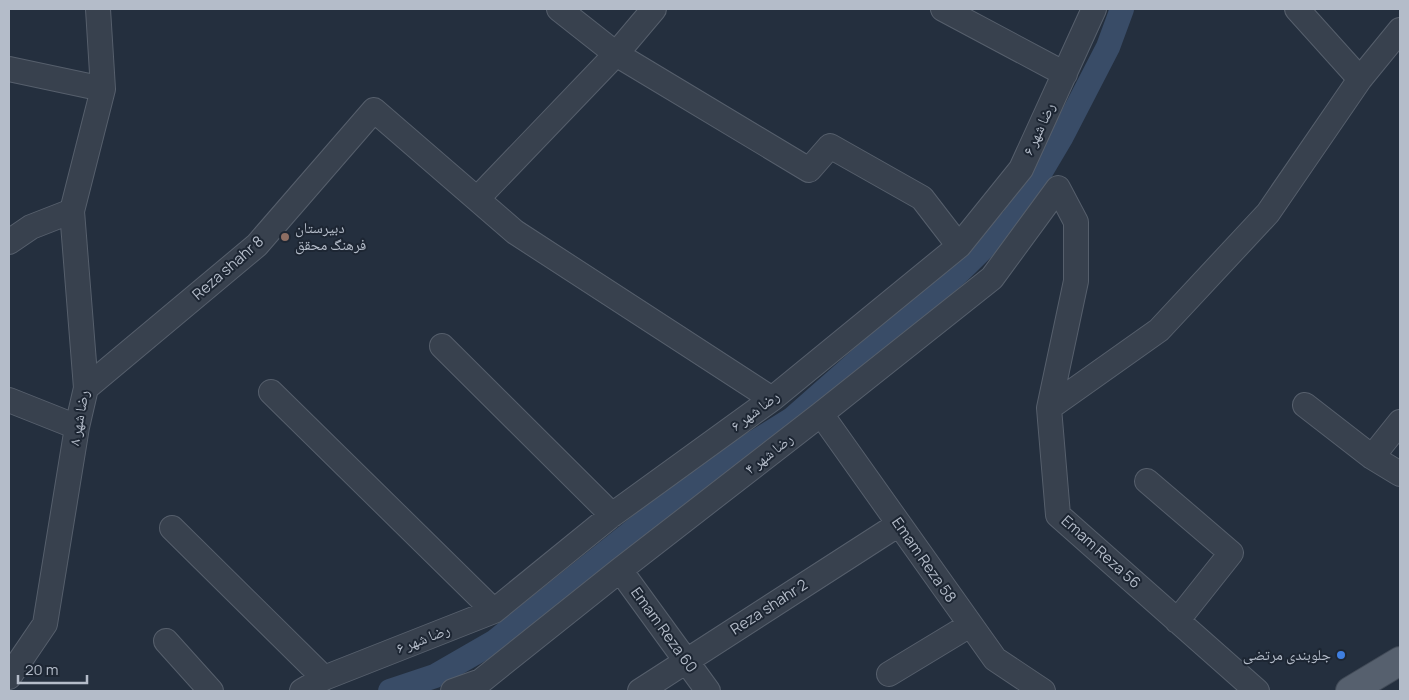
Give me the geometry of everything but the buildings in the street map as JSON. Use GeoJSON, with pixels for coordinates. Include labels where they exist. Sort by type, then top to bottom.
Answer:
{"type":"FeatureCollection","features":[{"type":"Feature","properties":{"kind":"main road"},"geometry":{"type":"LineString","coordinates":[[1350,691],[1400,661]]}},
{"type":"Feature","properties":{"kind":"street","name":"رضا شهر ۸"},"geometry":{"type":"LineString","coordinates":[[9,677],[45,624],[77,427],[86,388],[72,211],[103,89],[98,9]]}},
{"type":"Feature","properties":{"kind":"street"},"geometry":{"type":"LineString","coordinates":[[559,9],[616,54],[809,170],[830,146],[922,198],[959,246]]}},
{"type":"Feature","properties":{"kind":"street"},"geometry":{"type":"LineString","coordinates":[[654,9],[616,54],[478,199],[515,232],[772,399]]}},
{"type":"Feature","properties":{"kind":"street"},"geometry":{"type":"LineString","coordinates":[[943,9],[1065,74]]}},
{"type":"Feature","properties":{"kind":"street","name":"رضا شهر ۶"},"geometry":{"type":"LineString","coordinates":[[302,691],[324,678],[494,611],[612,515],[772,399],[959,246],[1021,169],[1094,9]]}},
{"type":"Feature","properties":{"kind":"street"},"geometry":{"type":"LineString","coordinates":[[1297,9],[1360,79]]}},
{"type":"Feature","properties":{"kind":"street"},"geometry":{"type":"LineString","coordinates":[[1049,408],[1159,330],[1268,213],[1360,79],[1400,30]]}},
{"type":"Feature","properties":{"kind":"street"},"geometry":{"type":"LineString","coordinates":[[9,69],[103,89]]}},
{"type":"Feature","properties":{"kind":"street","name":"Reza shahr 8"},"geometry":{"type":"LineString","coordinates":[[86,388],[257,245],[374,110],[478,199]]}},
{"type":"Feature","properties":{"kind":"street","name":"Emam Reza 56"},"geometry":{"type":"LineString","coordinates":[[1058,188],[1076,222],[1076,281],[1049,408],[1058,515],[1257,691]]}},
{"type":"Feature","properties":{"kind":"street","name":"رضا شهر ۴"},"geometry":{"type":"LineString","coordinates":[[453,691],[483,686],[620,570],[992,278],[1058,188]]}},
{"type":"Feature","properties":{"kind":"street"},"geometry":{"type":"LineString","coordinates":[[9,242],[31,227],[72,211]]}},
{"type":"Feature","properties":{"kind":"street"},"geometry":{"type":"LineString","coordinates":[[442,346],[612,515]]}},
{"type":"Feature","properties":{"kind":"street"},"geometry":{"type":"LineString","coordinates":[[271,392],[494,611]]}},
{"type":"Feature","properties":{"kind":"street"},"geometry":{"type":"LineString","coordinates":[[9,400],[77,427]]}},
{"type":"Feature","properties":{"kind":"street"},"geometry":{"type":"LineString","coordinates":[[1305,406],[1372,457],[1400,474]]}},
{"type":"Feature","properties":{"kind":"street","name":"Emam Reza 58"},"geometry":{"type":"LineString","coordinates":[[821,414],[995,659],[1043,691]]}},
{"type":"Feature","properties":{"kind":"street"},"geometry":{"type":"LineString","coordinates":[[1372,457],[1400,422]]}},
{"type":"Feature","properties":{"kind":"street"},"geometry":{"type":"LineString","coordinates":[[1147,481],[1231,553],[1177,621]]}},
{"type":"Feature","properties":{"kind":"street","name":"Reza shahr 2"},"geometry":{"type":"LineString","coordinates":[[640,691],[898,524]]}},
{"type":"Feature","properties":{"kind":"street"},"geometry":{"type":"LineString","coordinates":[[172,528],[324,678]]}},
{"type":"Feature","properties":{"kind":"street","name":"Emam Reza 60"},"geometry":{"type":"LineString","coordinates":[[620,570],[708,691]]}},
{"type":"Feature","properties":{"kind":"street"},"geometry":{"type":"LineString","coordinates":[[889,674],[970,625]]}},
{"type":"Feature","properties":{"kind":"street"},"geometry":{"type":"LineString","coordinates":[[166,641],[212,691]]}},
{"type":"Feature","properties":{"kind":"waterway"},"geometry":{"type":"LineString","coordinates":[[390,691],[435,676],[494,642],[704,474],[792,419],[960,271],[1013,219],[1061,138],[1108,47],[1122,9]]}},
{"type":"Feature","properties":{"kind":"place","name":"دبیرستان فرهنگ محقق"},"geometry":{"type":"Point","coordinates":[285,237]}},
{"type":"Feature","properties":{"kind":"place","name":"جلوبندی مرتضی"},"geometry":{"type":"Point","coordinates":[1341,655]}}]}
